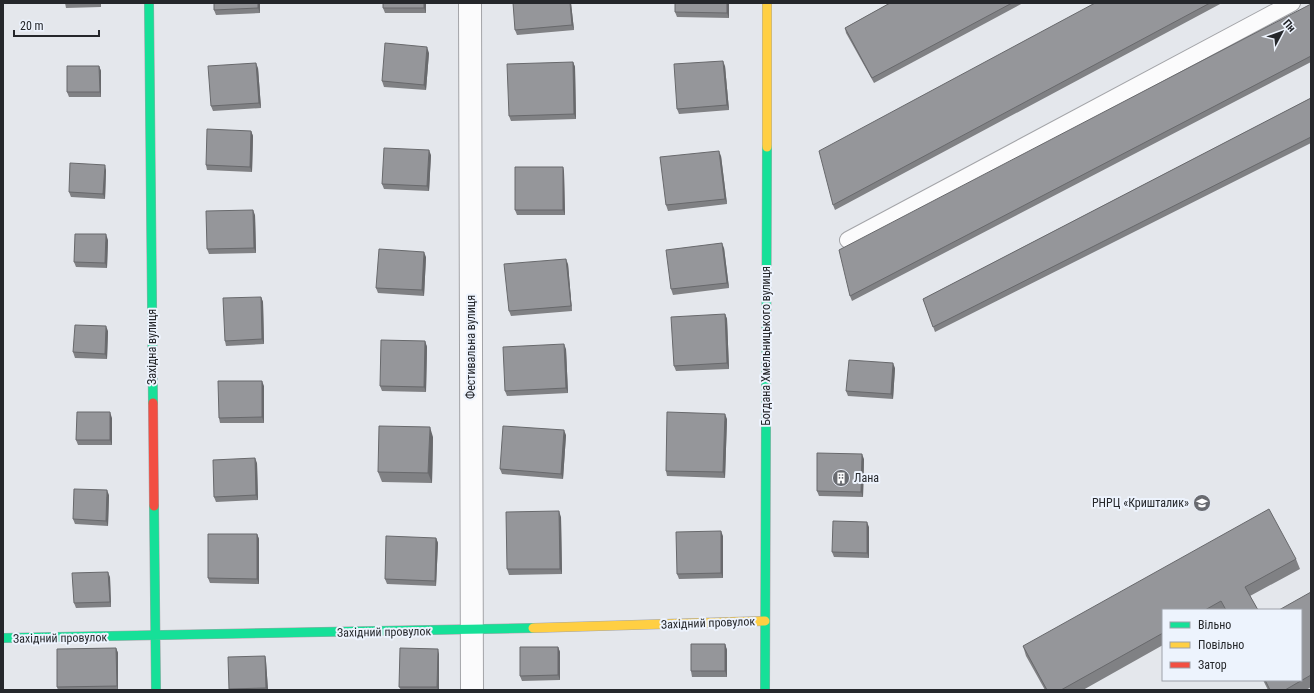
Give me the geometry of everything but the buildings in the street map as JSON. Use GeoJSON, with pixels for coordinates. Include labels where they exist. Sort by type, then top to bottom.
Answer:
{"type":"FeatureCollection","features":[{"type":"Feature","properties":{"kind":"street","name":"Західна вулиця"},"geometry":{"type":"LineString","coordinates":[[150,3],[156,690]]}},
{"type":"Feature","properties":{"kind":"street","name":"Фестивальна вулиця"},"geometry":{"type":"LineString","coordinates":[[470,3],[472,690]]}},
{"type":"Feature","properties":{"kind":"street","name":"Богдана Хмельницького вулиця"},"geometry":{"type":"LineString","coordinates":[[765,690],[767,3]]}},
{"type":"Feature","properties":{"kind":"street","name":"Західний провулок"},"geometry":{"type":"LineString","coordinates":[[3,638],[472,630],[765,621]]}},
{"type":"Feature","properties":{"kind":"lane"},"geometry":{"type":"LineString","coordinates":[[848,240],[1292,3]]}},
{"type":"Feature","properties":{"kind":"traffic: fast"},"geometry":{"type":"LineString","coordinates":[[149,3],[153,403]]}},
{"type":"Feature","properties":{"kind":"traffic: fast"},"geometry":{"type":"LineString","coordinates":[[765,690],[767,147]]}},
{"type":"Feature","properties":{"kind":"traffic: fast"},"geometry":{"type":"LineString","coordinates":[[154,506],[156,690]]}},
{"type":"Feature","properties":{"kind":"traffic: fast"},"geometry":{"type":"LineString","coordinates":[[3,638],[533,628]]}},
{"type":"Feature","properties":{"kind":"traffic: slow"},"geometry":{"type":"LineString","coordinates":[[767,3],[767,147]]}},
{"type":"Feature","properties":{"kind":"traffic: slow"},"geometry":{"type":"LineString","coordinates":[[533,628],[765,621]]}},
{"type":"Feature","properties":{"kind":"traffic: jam"},"geometry":{"type":"LineString","coordinates":[[153,403],[154,506]]}},
{"type":"Feature","properties":{"kind":"place","name":"Лана"},"geometry":{"type":"Point","coordinates":[841,478]}},
{"type":"Feature","properties":{"kind":"place","name":"РНРЦ «Кришталик»"},"geometry":{"type":"Point","coordinates":[1202,503]}}]}
